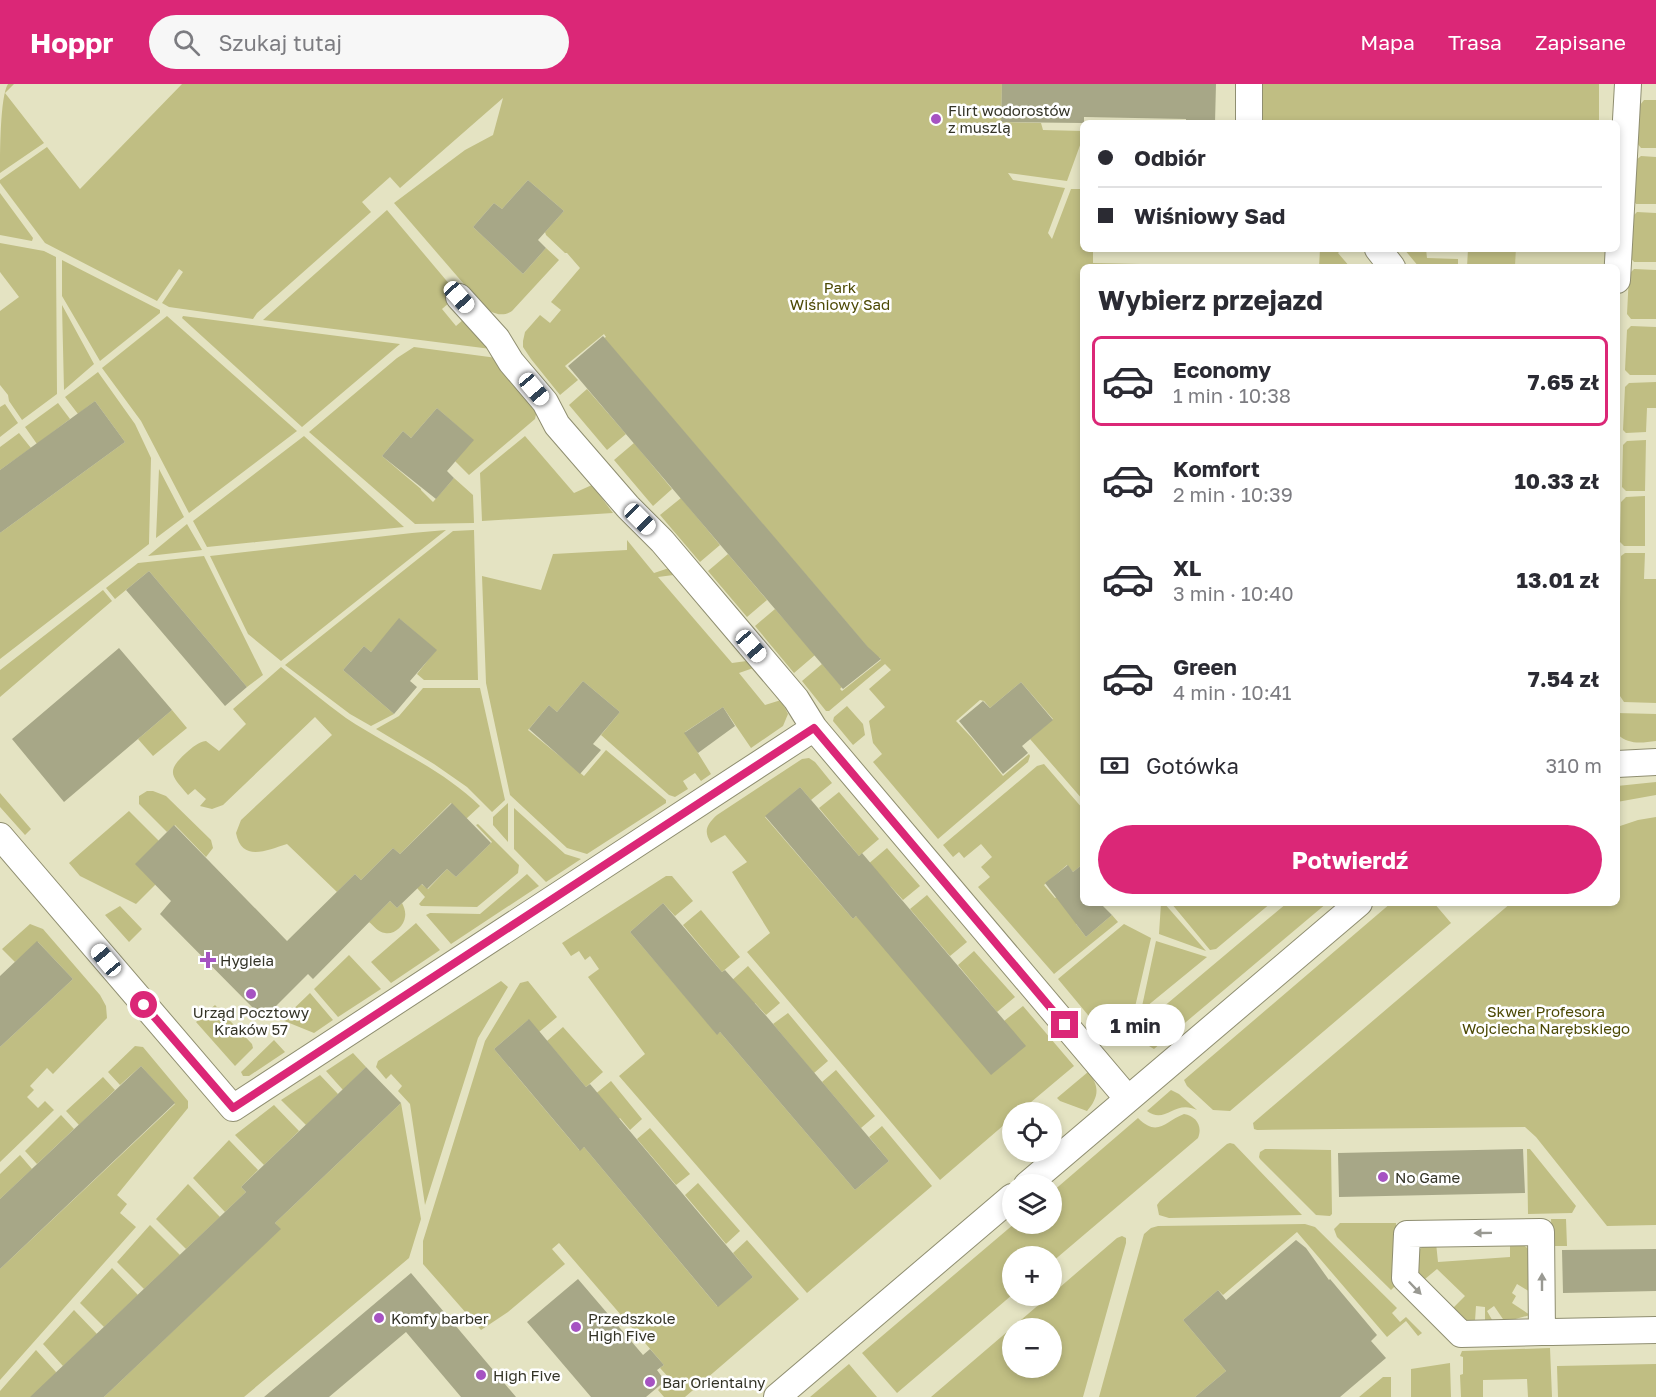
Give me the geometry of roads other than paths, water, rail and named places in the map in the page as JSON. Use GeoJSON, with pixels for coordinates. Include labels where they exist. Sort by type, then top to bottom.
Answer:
{"type":"FeatureCollection","features":[{"type":"Feature","properties":{"kind":"street"},"geometry":{"type":"LineString","coordinates":[[1249,84],[1249,120]]}},
{"type":"Feature","properties":{"kind":"street"},"geometry":{"type":"LineString","coordinates":[[1620,227],[1628,84]]}},
{"type":"Feature","properties":{"kind":"street"},"geometry":{"type":"LineString","coordinates":[[1380,252],[1390,264]]}},
{"type":"Feature","properties":{"kind":"street"},"geometry":{"type":"LineString","coordinates":[[459,297],[497,339],[511,362],[545,402],[564,433],[628,507],[662,541],[796,699],[814,728],[1128,1099]]}},
{"type":"Feature","properties":{"kind":"street"},"geometry":{"type":"LineString","coordinates":[[0,836],[233,1108],[814,728]]}},
{"type":"Feature","properties":{"kind":"street"},"geometry":{"type":"LineString","coordinates":[[1620,764],[1656,762]]}},
{"type":"Feature","properties":{"kind":"street"},"geometry":{"type":"LineString","coordinates":[[1040,1174],[1355,906]]}},
{"type":"Feature","properties":{"kind":"street"},"geometry":{"type":"LineString","coordinates":[[777,1397],[1002,1206]]}},
{"type":"Feature","properties":{"kind":"street"},"geometry":{"type":"LineString","coordinates":[[1542,1332],[1541,1232],[1407,1234],[1405,1278],[1461,1334],[1542,1332],[1656,1329]]}},
{"type":"Feature","properties":{"kind":"place","name":"Flirt wodorostów z muszlą"},"geometry":{"type":"Point","coordinates":[936,119]}},
{"type":"Feature","properties":{"kind":"place","name":"Hygieia"},"geometry":{"type":"Point","coordinates":[208,960]}},
{"type":"Feature","properties":{"kind":"place","name":"Urząd Pocztowy Kraków 57"},"geometry":{"type":"Point","coordinates":[251,994]}},
{"type":"Feature","properties":{"kind":"place","name":"No Game"},"geometry":{"type":"Point","coordinates":[1383,1177]}},
{"type":"Feature","properties":{"kind":"place","name":"Komfy barber"},"geometry":{"type":"Point","coordinates":[379,1318]}},
{"type":"Feature","properties":{"kind":"place","name":"Przedszkole High Five"},"geometry":{"type":"Point","coordinates":[576,1327]}},
{"type":"Feature","properties":{"kind":"place","name":"High Five"},"geometry":{"type":"Point","coordinates":[481,1375]}},
{"type":"Feature","properties":{"kind":"place","name":"Bar Orientalny"},"geometry":{"type":"Point","coordinates":[650,1382]}},
{"type":"Feature","properties":{"kind":"park label","name":"Park Wiśniowy Sad"},"geometry":{"type":"Point","coordinates":[840,296]}},
{"type":"Feature","properties":{"kind":"park label","name":"Skwer Profesora Wojciecha Narębskiego"},"geometry":{"type":"Point","coordinates":[1546,1020]}}]}
